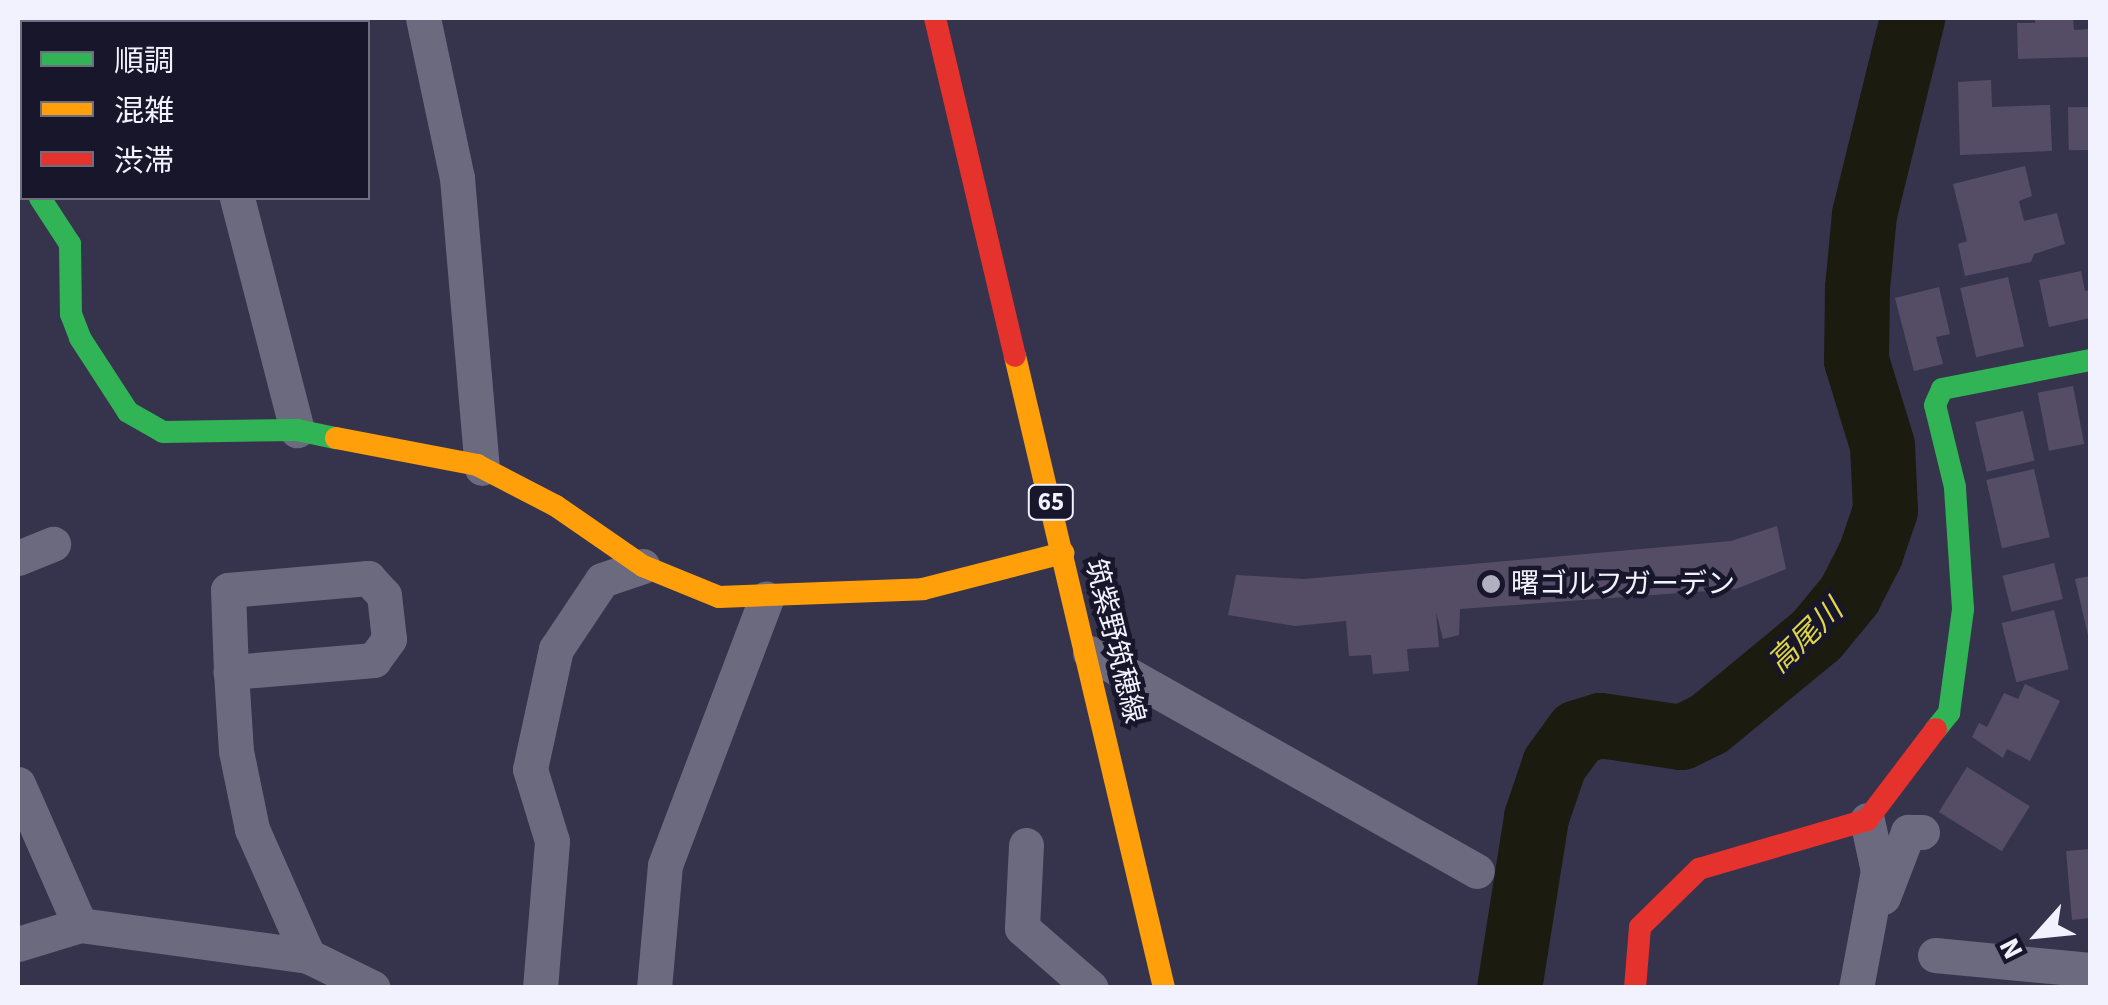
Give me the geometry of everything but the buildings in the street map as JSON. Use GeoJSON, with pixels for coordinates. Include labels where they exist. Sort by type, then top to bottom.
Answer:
{"type":"FeatureCollection","features":[{"type":"Feature","properties":{"kind":"street"},"geometry":{"type":"LineString","coordinates":[[422,18],[457,178],[482,468]]}},
{"type":"Feature","properties":{"kind":"street","name":"筑紫野筑穂線"},"geometry":{"type":"LineString","coordinates":[[935,18],[1090,653],[1164,988]]}},
{"type":"Feature","properties":{"kind":"street"},"geometry":{"type":"LineString","coordinates":[[41,200],[70,244],[71,314],[80,338],[128,412],[164,432],[192,436],[296,430],[482,468],[556,506],[643,566],[719,597],[766,599],[923,589],[1063,553]]}},
{"type":"Feature","properties":{"kind":"street"},"geometry":{"type":"LineString","coordinates":[[237,200],[296,430]]}},
{"type":"Feature","properties":{"kind":"street"},"geometry":{"type":"LineString","coordinates":[[1635,988],[1640,927],[1699,869],[1867,820],[1949,713],[1960,666],[1955,487],[1935,406],[1942,390],[2090,360]]}},
{"type":"Feature","properties":{"kind":"street"},"geometry":{"type":"LineString","coordinates":[[18,558],[53,544]]}},
{"type":"Feature","properties":{"kind":"street"},"geometry":{"type":"LineString","coordinates":[[540,988],[552,841],[530,770],[556,649],[602,580],[643,566]]}},
{"type":"Feature","properties":{"kind":"street"},"geometry":{"type":"LineString","coordinates":[[231,672],[374,660],[389,639],[384,595],[368,578],[228,590],[231,672],[236,751],[252,829],[308,956]]}},
{"type":"Feature","properties":{"kind":"street"},"geometry":{"type":"LineString","coordinates":[[654,988],[665,866],[766,599]]}},
{"type":"Feature","properties":{"kind":"street"},"geometry":{"type":"LineString","coordinates":[[1090,653],[1477,871]]}},
{"type":"Feature","properties":{"kind":"street"},"geometry":{"type":"LineString","coordinates":[[18,784],[80,924]]}},
{"type":"Feature","properties":{"kind":"street"},"geometry":{"type":"LineString","coordinates":[[1856,988],[1878,871],[1867,820]]}},
{"type":"Feature","properties":{"kind":"street"},"geometry":{"type":"LineString","coordinates":[[1867,939],[1908,832],[1922,832]]}},
{"type":"Feature","properties":{"kind":"street"},"geometry":{"type":"LineString","coordinates":[[1026,845],[1022,928],[1091,988]]}},
{"type":"Feature","properties":{"kind":"street"},"geometry":{"type":"LineString","coordinates":[[18,944],[80,924],[308,956],[373,988]]}},
{"type":"Feature","properties":{"kind":"street"},"geometry":{"type":"LineString","coordinates":[[1936,955],[2090,970]]}},
{"type":"Feature","properties":{"kind":"waterway","name":"高尾川"},"geometry":{"type":"LineString","coordinates":[[1509,988],[1536,817],[1554,764],[1577,732],[1600,725],[1681,737],[1708,724],[1816,635],[1849,595],[1870,554],[1885,510],[1882,445],[1856,360],[1857,288],[1864,214],[1912,18]]}},
{"type":"Feature","properties":{"kind":"traffic: fast"},"geometry":{"type":"LineString","coordinates":[[41,200],[70,244],[71,314],[80,338],[128,412],[163,432],[297,430],[336,438]]}},
{"type":"Feature","properties":{"kind":"traffic: fast"},"geometry":{"type":"LineString","coordinates":[[1936,729],[1949,713],[1963,609],[1955,487],[1935,405],[1942,389],[2090,360]]}},
{"type":"Feature","properties":{"kind":"traffic: slow"},"geometry":{"type":"LineString","coordinates":[[1015,356],[1164,988]]}},
{"type":"Feature","properties":{"kind":"traffic: slow"},"geometry":{"type":"LineString","coordinates":[[336,438],[477,465],[556,506],[643,566],[719,597],[923,589],[1063,553]]}},
{"type":"Feature","properties":{"kind":"traffic: jam"},"geometry":{"type":"LineString","coordinates":[[935,18],[1015,356]]}},
{"type":"Feature","properties":{"kind":"traffic: jam"},"geometry":{"type":"LineString","coordinates":[[1635,988],[1640,927],[1699,869],[1867,820],[1936,729]]}},
{"type":"Feature","properties":{"kind":"place","name":"曙ゴルフガーデン"},"geometry":{"type":"Point","coordinates":[1491,584]}}]}
